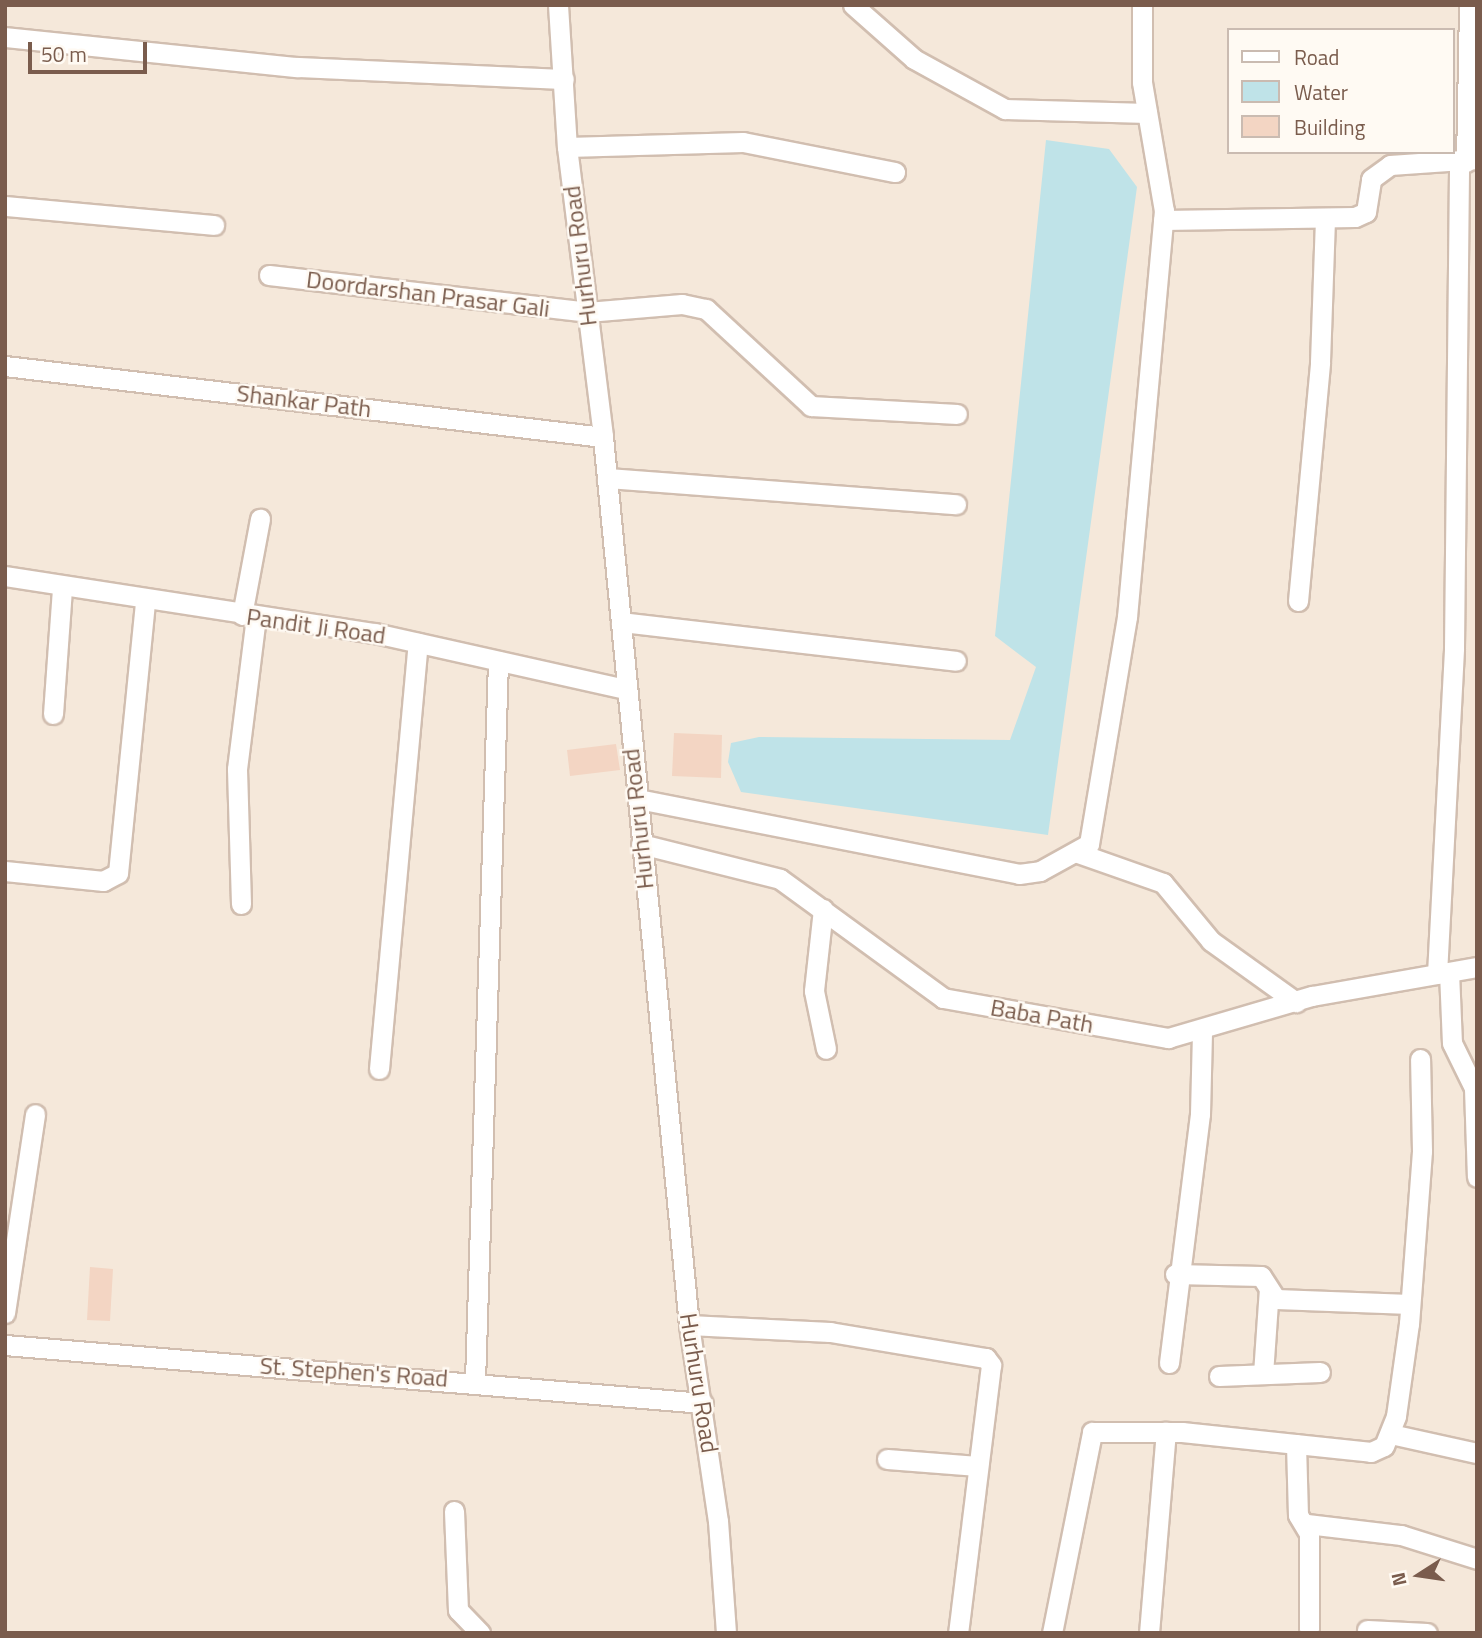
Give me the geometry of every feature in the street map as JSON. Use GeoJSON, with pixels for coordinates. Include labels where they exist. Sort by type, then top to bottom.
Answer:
{"type":"FeatureCollection","features":[{"type":"Feature","properties":{"kind":"street","name":"Hurhuru Road"},"geometry":{"type":"LineString","coordinates":[[558,5],[567,147],[603,437],[625,689],[689,1325],[703,1403],[726,1633]]}},
{"type":"Feature","properties":{"kind":"street"},"geometry":{"type":"LineString","coordinates":[[853,5],[914,59],[1005,109],[1147,113]]}},
{"type":"Feature","properties":{"kind":"street"},"geometry":{"type":"LineString","coordinates":[[638,799],[1019,874],[1078,853],[1097,825],[1126,617],[1163,220],[1163,186],[1147,113],[1142,5]]}},
{"type":"Feature","properties":{"kind":"street"},"geometry":{"type":"LineString","coordinates":[[1469,5],[1454,648],[1443,973],[1452,1043],[1474,1088],[1477,1177]]}},
{"type":"Feature","properties":{"kind":"street"},"geometry":{"type":"LineString","coordinates":[[5,37],[297,67],[564,79]]}},
{"type":"Feature","properties":{"kind":"street"},"geometry":{"type":"LineString","coordinates":[[567,147],[743,142],[895,172]]}},
{"type":"Feature","properties":{"kind":"street"},"geometry":{"type":"LineString","coordinates":[[1163,220],[1325,220],[1366,212],[1371,179],[1390,165],[1467,162]]}},
{"type":"Feature","properties":{"kind":"street"},"geometry":{"type":"LineString","coordinates":[[5,206],[215,225]]}},
{"type":"Feature","properties":{"kind":"street"},"geometry":{"type":"LineString","coordinates":[[1298,601],[1320,362],[1325,220]]}},
{"type":"Feature","properties":{"kind":"street","name":"Doordarshan Prasar Gali"},"geometry":{"type":"LineString","coordinates":[[269,275],[587,312],[682,304],[706,309],[811,406],[957,414]]}},
{"type":"Feature","properties":{"kind":"street","name":"Shankar Path"},"geometry":{"type":"LineString","coordinates":[[5,366],[603,437]]}},
{"type":"Feature","properties":{"kind":"street"},"geometry":{"type":"LineString","coordinates":[[607,478],[956,504]]}},
{"type":"Feature","properties":{"kind":"street"},"geometry":{"type":"LineString","coordinates":[[241,904],[237,769],[260,519]]}},
{"type":"Feature","properties":{"kind":"street","name":"Pandit Ji Road"},"geometry":{"type":"LineString","coordinates":[[5,576],[145,602],[418,643],[625,689]]}},
{"type":"Feature","properties":{"kind":"street"},"geometry":{"type":"LineString","coordinates":[[53,714],[62,587]]}},
{"type":"Feature","properties":{"kind":"street"},"geometry":{"type":"LineString","coordinates":[[5,870],[103,881],[118,873],[145,602]]}},
{"type":"Feature","properties":{"kind":"street"},"geometry":{"type":"LineString","coordinates":[[621,622],[956,661]]}},
{"type":"Feature","properties":{"kind":"street"},"geometry":{"type":"LineString","coordinates":[[379,1069],[418,643]]}},
{"type":"Feature","properties":{"kind":"street"},"geometry":{"type":"LineString","coordinates":[[475,1381],[498,661]]}},
{"type":"Feature","properties":{"kind":"street","name":"Baba Path"},"geometry":{"type":"LineString","coordinates":[[641,844],[759,872],[822,909],[917,985],[943,998],[1168,1038],[1202,1031],[1296,1002],[1477,967]]}},
{"type":"Feature","properties":{"kind":"street"},"geometry":{"type":"LineString","coordinates":[[1078,853],[1163,883],[1211,941],[1296,1002]]}},
{"type":"Feature","properties":{"kind":"street"},"geometry":{"type":"LineString","coordinates":[[822,909],[814,992],[826,1049]]}},
{"type":"Feature","properties":{"kind":"street"},"geometry":{"type":"LineString","coordinates":[[1169,1363],[1175,1275],[1201,1105],[1202,1031]]}},
{"type":"Feature","properties":{"kind":"street"},"geometry":{"type":"LineString","coordinates":[[1052,1633],[1093,1432],[1166,1432],[1377,1452],[1391,1434],[1410,1304],[1422,1151],[1419,1059]]}},
{"type":"Feature","properties":{"kind":"street"},"geometry":{"type":"LineString","coordinates":[[5,1313],[35,1114]]}},
{"type":"Feature","properties":{"kind":"street"},"geometry":{"type":"LineString","coordinates":[[1175,1275],[1261,1276],[1269,1289],[1281,1299],[1410,1304]]}},
{"type":"Feature","properties":{"kind":"street"},"geometry":{"type":"LineString","coordinates":[[1263,1374],[1269,1289]]}},
{"type":"Feature","properties":{"kind":"street"},"geometry":{"type":"LineString","coordinates":[[689,1325],[830,1332],[986,1358],[991,1365],[958,1633]]}},
{"type":"Feature","properties":{"kind":"street","name":"St. Stephen's Road"},"geometry":{"type":"LineString","coordinates":[[5,1345],[475,1381],[703,1403]]}},
{"type":"Feature","properties":{"kind":"street"},"geometry":{"type":"LineString","coordinates":[[1219,1376],[1320,1372]]}},
{"type":"Feature","properties":{"kind":"street"},"geometry":{"type":"LineString","coordinates":[[1149,1633],[1166,1432]]}},
{"type":"Feature","properties":{"kind":"street"},"geometry":{"type":"LineString","coordinates":[[1391,1434],[1477,1453]]}},
{"type":"Feature","properties":{"kind":"street"},"geometry":{"type":"LineString","coordinates":[[1296,1444],[1298,1514],[1307,1524],[1309,1629]]}},
{"type":"Feature","properties":{"kind":"street"},"geometry":{"type":"LineString","coordinates":[[887,1459],[978,1466]]}},
{"type":"Feature","properties":{"kind":"street"},"geometry":{"type":"LineString","coordinates":[[454,1511],[460,1618],[480,1633]]}},
{"type":"Feature","properties":{"kind":"street"},"geometry":{"type":"LineString","coordinates":[[1307,1524],[1389,1533],[1477,1559]]}},
{"type":"Feature","properties":{"kind":"street"},"geometry":{"type":"LineString","coordinates":[[1367,1630],[1427,1633]]}},
{"type":"Feature","properties":{"kind":"shaded area"},"geometry":{"type":"Polygon","coordinates":[[[5,5],[1477,5],[1477,1633],[5,1633],[5,5]]]}},
{"type":"Feature","properties":{"kind":"water"},"geometry":{"type":"Polygon","coordinates":[[[1046,140],[1109,149],[1137,187],[1048,835],[741,792],[728,762],[731,743],[759,737],[1010,740],[1036,667],[995,636],[1046,140]]]}},
{"type":"Feature","properties":{"kind":"building"},"geometry":{"type":"Polygon","coordinates":[[[674,733],[722,735],[721,778],[672,776],[674,733]]]}},
{"type":"Feature","properties":{"kind":"building"},"geometry":{"type":"Polygon","coordinates":[[[616,744],[620,770],[570,776],[567,750],[616,744]]]}},
{"type":"Feature","properties":{"kind":"building"},"geometry":{"type":"Polygon","coordinates":[[[90,1267],[113,1269],[110,1321],[87,1320],[90,1267]]]}}]}
